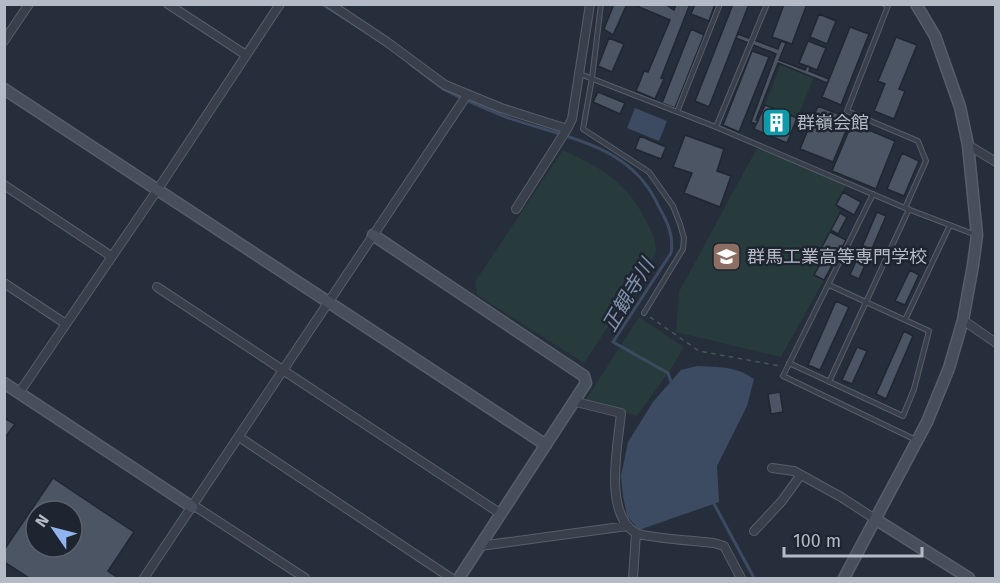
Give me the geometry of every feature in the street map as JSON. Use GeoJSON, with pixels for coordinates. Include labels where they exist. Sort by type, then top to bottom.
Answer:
{"type":"FeatureCollection","features":[{"type":"Feature","properties":{"kind":"street"},"geometry":{"type":"LineString","coordinates":[[168,4],[246,55]]}},
{"type":"Feature","properties":{"kind":"street"},"geometry":{"type":"LineString","coordinates":[[19,393],[280,4]]}},
{"type":"Feature","properties":{"kind":"street"},"geometry":{"type":"LineString","coordinates":[[330,4],[445,85],[501,108],[567,129]]}},
{"type":"Feature","properties":{"kind":"street"},"geometry":{"type":"LineString","coordinates":[[516,209],[572,119],[590,4]]}},
{"type":"Feature","properties":{"kind":"street"},"geometry":{"type":"LineString","coordinates":[[843,579],[927,422],[949,368],[963,320],[977,235],[968,145],[960,107],[938,44],[916,4]]}},
{"type":"Feature","properties":{"kind":"street"},"geometry":{"type":"LineString","coordinates":[[4,41],[26,5]]}},
{"type":"Feature","properties":{"kind":"street"},"geometry":{"type":"LineString","coordinates":[[4,88],[546,446]]}},
{"type":"Feature","properties":{"kind":"street"},"geometry":{"type":"LineString","coordinates":[[158,579],[146,575],[467,95]]}},
{"type":"Feature","properties":{"kind":"street"},"geometry":{"type":"LineString","coordinates":[[968,145],[996,162]]}},
{"type":"Feature","properties":{"kind":"street"},"geometry":{"type":"LineString","coordinates":[[4,185],[111,256]]}},
{"type":"Feature","properties":{"kind":"street"},"geometry":{"type":"LineString","coordinates":[[373,235],[584,376],[586,383],[576,402],[459,579]]}},
{"type":"Feature","properties":{"kind":"street"},"geometry":{"type":"LineString","coordinates":[[4,283],[66,324]]}},
{"type":"Feature","properties":{"kind":"street"},"geometry":{"type":"LineString","coordinates":[[157,287],[501,514]]}},
{"type":"Feature","properties":{"kind":"street"},"geometry":{"type":"LineString","coordinates":[[963,320],[996,343]]}},
{"type":"Feature","properties":{"kind":"street"},"geometry":{"type":"LineString","coordinates":[[4,383],[305,579]]}},
{"type":"Feature","properties":{"kind":"street"},"geometry":{"type":"LineString","coordinates":[[576,402],[621,413],[614,485],[627,526],[636,533],[724,546],[741,579]]}},
{"type":"Feature","properties":{"kind":"street"},"geometry":{"type":"LineString","coordinates":[[239,437],[451,579]]}},
{"type":"Feature","properties":{"kind":"street"},"geometry":{"type":"LineString","coordinates":[[772,468],[794,471],[841,497],[969,579]]}},
{"type":"Feature","properties":{"kind":"street"},"geometry":{"type":"LineString","coordinates":[[754,531],[782,501],[800,476]]}},
{"type":"Feature","properties":{"kind":"street"},"geometry":{"type":"LineString","coordinates":[[480,546],[627,526]]}},
{"type":"Feature","properties":{"kind":"street"},"geometry":{"type":"LineString","coordinates":[[633,579],[636,533]]}},
{"type":"Feature","properties":{"kind":"lane"},"geometry":{"type":"LineString","coordinates":[[601,4],[592,78],[582,129],[649,172],[673,206],[684,238],[683,249],[678,260],[644,313]]}},
{"type":"Feature","properties":{"kind":"lane"},"geometry":{"type":"LineString","coordinates":[[677,112],[720,4]]}},
{"type":"Feature","properties":{"kind":"lane"},"geometry":{"type":"LineString","coordinates":[[716,127],[767,4]]}},
{"type":"Feature","properties":{"kind":"lane"},"geometry":{"type":"LineString","coordinates":[[829,382],[867,301],[926,161],[918,141],[847,111],[888,6],[884,4]]}},
{"type":"Feature","properties":{"kind":"lane"},"geometry":{"type":"LineString","coordinates":[[579,74],[716,127],[873,194],[977,235]]}},
{"type":"Feature","properties":{"kind":"lane"},"geometry":{"type":"LineString","coordinates":[[873,194],[783,376],[917,441]]}},
{"type":"Feature","properties":{"kind":"lane"},"geometry":{"type":"LineString","coordinates":[[905,320],[950,225]]}},
{"type":"Feature","properties":{"kind":"lane"},"geometry":{"type":"LineString","coordinates":[[788,365],[903,417],[914,389],[929,331],[829,285]]}},
{"type":"Feature","properties":{"kind":"path"},"geometry":{"type":"LineString","coordinates":[[644,313],[699,351],[788,365]]}},
{"type":"Feature","properties":{"kind":"shaded area"},"geometry":{"type":"Polygon","coordinates":[[[781,64],[814,77],[797,118],[765,105],[781,64]]]}},
{"type":"Feature","properties":{"kind":"shaded area"},"geometry":{"type":"Polygon","coordinates":[[[757,148],[846,185],[836,205],[840,213],[817,256],[823,259],[814,275],[824,280],[781,357],[676,332],[679,292],[757,148]]]}},
{"type":"Feature","properties":{"kind":"shaded area"},"geometry":{"type":"Polygon","coordinates":[[[563,150],[603,171],[623,188],[640,210],[656,247],[655,255],[584,363],[477,295],[475,282],[563,150]]]}},
{"type":"Feature","properties":{"kind":"shaded area"},"geometry":{"type":"Polygon","coordinates":[[[639,317],[684,347],[670,370],[637,416],[585,401],[639,317]]]}},
{"type":"Feature","properties":{"kind":"water"},"geometry":{"type":"Polygon","coordinates":[[[635,108],[667,121],[659,141],[627,128],[635,108]]]}},
{"type":"Feature","properties":{"kind":"water"},"geometry":{"type":"Polygon","coordinates":[[[697,366],[734,369],[754,379],[747,406],[717,466],[719,502],[639,530],[627,516],[623,496],[621,476],[628,442],[653,402],[681,370],[697,366]]]}},
{"type":"Feature","properties":{"kind":"building"},"geometry":{"type":"Polygon","coordinates":[[[614,4],[627,4],[613,35],[604,29],[614,4]]]}},
{"type":"Feature","properties":{"kind":"building"},"geometry":{"type":"Polygon","coordinates":[[[632,4],[665,4],[674,10],[676,4],[690,4],[655,99],[636,91],[644,71],[648,72],[670,20],[632,4]]]}},
{"type":"Feature","properties":{"kind":"building"},"geometry":{"type":"Polygon","coordinates":[[[695,4],[715,4],[709,21],[691,14],[695,4]]]}},
{"type":"Feature","properties":{"kind":"building"},"geometry":{"type":"Polygon","coordinates":[[[733,4],[749,4],[709,107],[695,101],[733,4]]]}},
{"type":"Feature","properties":{"kind":"building"},"geometry":{"type":"Polygon","coordinates":[[[784,4],[807,4],[792,44],[772,37],[784,4]]]}},
{"type":"Feature","properties":{"kind":"building"},"geometry":{"type":"Polygon","coordinates":[[[819,14],[836,21],[827,44],[810,37],[819,14]]]}},
{"type":"Feature","properties":{"kind":"building"},"geometry":{"type":"Polygon","coordinates":[[[850,27],[869,34],[841,105],[822,97],[850,27]]]}},
{"type":"Feature","properties":{"kind":"building"},"geometry":{"type":"Polygon","coordinates":[[[691,29],[704,35],[675,108],[662,103],[691,29]]]}},
{"type":"Feature","properties":{"kind":"building"},"geometry":{"type":"Polygon","coordinates":[[[738,34],[778,49],[781,41],[786,43],[779,60],[805,70],[807,66],[810,67],[809,71],[829,79],[827,83],[778,63],[756,120],[758,121],[756,124],[751,122],[776,54],[736,38],[738,34]]]}},
{"type":"Feature","properties":{"kind":"building"},"geometry":{"type":"Polygon","coordinates":[[[896,37],[917,45],[899,89],[905,91],[894,119],[874,111],[885,84],[878,81],[896,37]]]}},
{"type":"Feature","properties":{"kind":"building"},"geometry":{"type":"Polygon","coordinates":[[[609,38],[624,44],[612,72],[598,66],[609,38]]]}},
{"type":"Feature","properties":{"kind":"building"},"geometry":{"type":"Polygon","coordinates":[[[808,41],[826,48],[817,70],[799,63],[808,41]]]}},
{"type":"Feature","properties":{"kind":"building"},"geometry":{"type":"Polygon","coordinates":[[[752,51],[769,57],[739,132],[723,125],[752,51]]]}},
{"type":"Feature","properties":{"kind":"building"},"geometry":{"type":"Polygon","coordinates":[[[598,92],[625,103],[620,114],[593,102],[598,92]]]}},
{"type":"Feature","properties":{"kind":"building","name":"群嶺会館"},"geometry":{"type":"Polygon","coordinates":[[[765,105],[797,118],[787,143],[754,129],[765,105]]]}},
{"type":"Feature","properties":{"kind":"building"},"geometry":{"type":"Polygon","coordinates":[[[818,106],[851,119],[833,162],[800,149],[818,106]]]}},
{"type":"Feature","properties":{"kind":"building"},"geometry":{"type":"Polygon","coordinates":[[[852,123],[895,141],[876,189],[832,171],[852,123]]]}},
{"type":"Feature","properties":{"kind":"building"},"geometry":{"type":"Polygon","coordinates":[[[685,135],[724,149],[717,171],[731,176],[720,207],[684,193],[692,173],[673,167],[685,135]]]}},
{"type":"Feature","properties":{"kind":"building"},"geometry":{"type":"Polygon","coordinates":[[[640,136],[666,147],[661,159],[635,149],[640,136]]]}},
{"type":"Feature","properties":{"kind":"building"},"geometry":{"type":"Polygon","coordinates":[[[902,153],[919,161],[904,196],[887,189],[902,153]]]}},
{"type":"Feature","properties":{"kind":"building"},"geometry":{"type":"Polygon","coordinates":[[[843,192],[861,202],[854,215],[836,205],[843,192]]]}},
{"type":"Feature","properties":{"kind":"building"},"geometry":{"type":"Polygon","coordinates":[[[877,212],[886,216],[859,279],[850,275],[877,212]]]}},
{"type":"Feature","properties":{"kind":"building"},"geometry":{"type":"Polygon","coordinates":[[[840,213],[847,217],[838,234],[831,230],[840,213]]]}},
{"type":"Feature","properties":{"kind":"building"},"geometry":{"type":"Polygon","coordinates":[[[830,232],[846,240],[824,280],[814,275],[823,259],[817,256],[830,232]]]}},
{"type":"Feature","properties":{"kind":"building"},"geometry":{"type":"Polygon","coordinates":[[[910,270],[919,275],[905,305],[895,301],[910,270]]]}},
{"type":"Feature","properties":{"kind":"building"},"geometry":{"type":"Polygon","coordinates":[[[836,301],[849,307],[820,370],[808,365],[836,301]]]}},
{"type":"Feature","properties":{"kind":"building"},"geometry":{"type":"Polygon","coordinates":[[[904,331],[913,336],[886,399],[876,394],[904,331]]]}},
{"type":"Feature","properties":{"kind":"building"},"geometry":{"type":"Polygon","coordinates":[[[857,347],[867,351],[852,384],[842,380],[857,347]]]}},
{"type":"Feature","properties":{"kind":"building"},"geometry":{"type":"Polygon","coordinates":[[[780,392],[783,412],[771,414],[768,394],[780,392]]]}},
{"type":"Feature","properties":{"kind":"building"},"geometry":{"type":"Polygon","coordinates":[[[4,418],[15,424],[4,439],[4,418]]]}},
{"type":"Feature","properties":{"kind":"building"},"geometry":{"type":"Polygon","coordinates":[[[53,478],[134,532],[108,571],[118,578],[29,578],[4,562],[4,550],[24,521],[24,559],[84,559],[84,499],[39,499],[53,478]]]}},
{"type":"Feature","properties":{"kind":"waterway","name":"正観寺川"},"geometry":{"type":"LineString","coordinates":[[322,4],[366,32]]}},
{"type":"Feature","properties":{"kind":"waterway","name":"正観寺川"},"geometry":{"type":"LineString","coordinates":[[410,64],[443,89],[461,98]]}},
{"type":"Feature","properties":{"kind":"waterway","name":"正観寺川"},"geometry":{"type":"LineString","coordinates":[[468,101],[506,117],[600,149],[633,170],[648,188],[668,225],[672,241],[671,253],[613,342],[668,373],[672,385]]}},
{"type":"Feature","properties":{"kind":"waterway","name":"正観寺川"},"geometry":{"type":"LineString","coordinates":[[713,502],[754,578]]}},
{"type":"Feature","properties":{"kind":"place","name":"群嶺会館"},"geometry":{"type":"Point","coordinates":[776,123]}},
{"type":"Feature","properties":{"kind":"place","name":"群馬工業高等専門学校"},"geometry":{"type":"Point","coordinates":[726,257]}}]}
